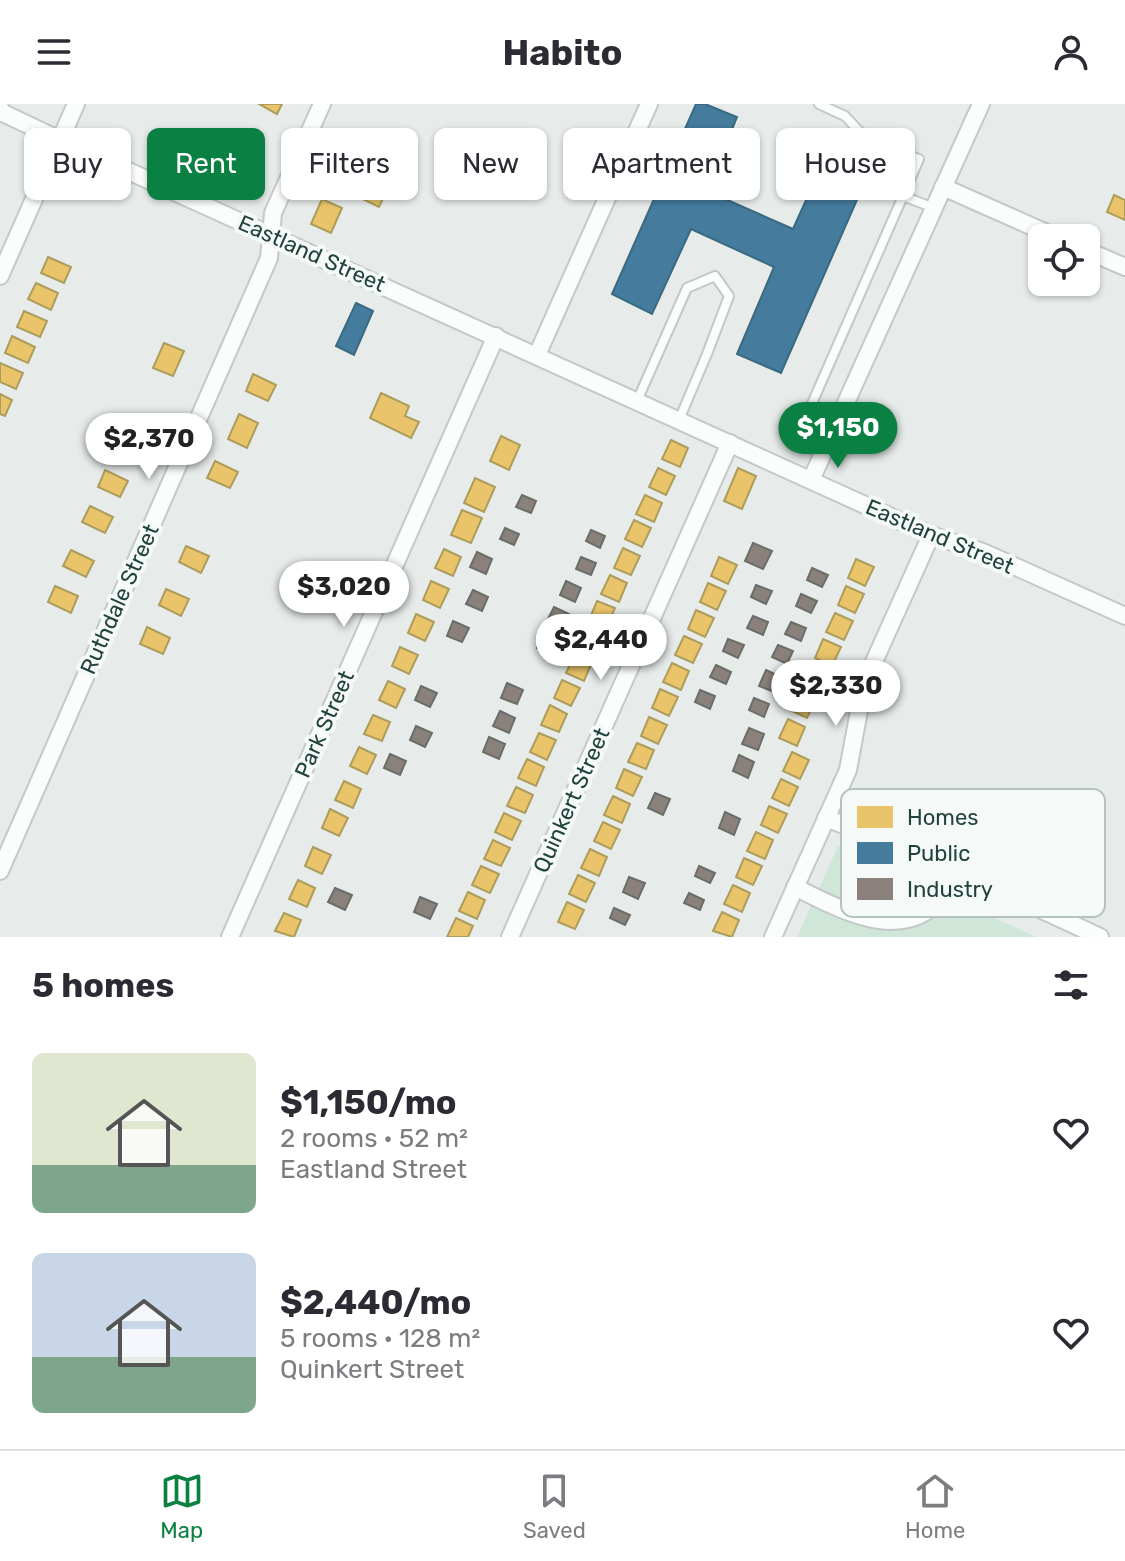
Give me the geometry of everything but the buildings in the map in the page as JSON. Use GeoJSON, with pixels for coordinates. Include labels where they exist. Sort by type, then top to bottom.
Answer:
{"type":"FeatureCollection","features":[{"type":"Feature","properties":{"kind":"street"},"geometry":{"type":"LineString","coordinates":[[65,128],[76,104]]}},
{"type":"Feature","properties":{"kind":"street","name":"Ruthdale Street"},"geometry":{"type":"LineString","coordinates":[[0,871],[269,258],[273,213],[322,104]]}},
{"type":"Feature","properties":{"kind":"street"},"geometry":{"type":"LineString","coordinates":[[537,355],[649,104]]}},
{"type":"Feature","properties":{"kind":"street"},"geometry":{"type":"LineString","coordinates":[[811,480],[981,104]]}},
{"type":"Feature","properties":{"kind":"street","name":"Eastland Street"},"geometry":{"type":"LineString","coordinates":[[0,108],[3,113],[35,128]]}},
{"type":"Feature","properties":{"kind":"street","name":"Eastland Street"},"geometry":{"type":"LineString","coordinates":[[131,172],[931,535],[983,552],[1125,616]]}},
{"type":"Feature","properties":{"kind":"street"},"geometry":{"type":"LineString","coordinates":[[943,187],[1028,225]]}},
{"type":"Feature","properties":{"kind":"street"},"geometry":{"type":"LineString","coordinates":[[0,276],[34,200]]}},
{"type":"Feature","properties":{"kind":"street"},"geometry":{"type":"LineString","coordinates":[[1100,256],[1125,267]]}},
{"type":"Feature","properties":{"kind":"street","name":"Park Street"},"geometry":{"type":"LineString","coordinates":[[230,937],[496,336]]}},
{"type":"Feature","properties":{"kind":"street","name":"Quinkert Street"},"geometry":{"type":"LineString","coordinates":[[510,937],[730,443]]}},
{"type":"Feature","properties":{"kind":"street"},"geometry":{"type":"LineString","coordinates":[[773,937],[851,757],[864,684],[931,535]]}},
{"type":"Feature","properties":{"kind":"street"},"geometry":{"type":"LineString","coordinates":[[826,818],[841,824]]}},
{"type":"Feature","properties":{"kind":"street"},"geometry":{"type":"LineString","coordinates":[[795,887],[841,909]]}},
{"type":"Feature","properties":{"kind":"street"},"geometry":{"type":"LineString","coordinates":[[857,917],[883,925],[916,917]]}},
{"type":"Feature","properties":{"kind":"street"},"geometry":{"type":"LineString","coordinates":[[1057,917],[1100,937]]}},
{"type":"Feature","properties":{"kind":"lane"},"geometry":{"type":"LineString","coordinates":[[819,104],[845,116],[856,128]]}},
{"type":"Feature","properties":{"kind":"lane"},"geometry":{"type":"LineString","coordinates":[[837,421],[810,408],[901,200]]}},
{"type":"Feature","properties":{"kind":"lane"},"geometry":{"type":"LineString","coordinates":[[914,200],[935,208]]}},
{"type":"Feature","properties":{"kind":"lane"},"geometry":{"type":"LineString","coordinates":[[637,401],[687,288],[715,276],[729,296],[679,420]]}},
{"type":"Feature","properties":{"kind":"green space"},"geometry":{"type":"Polygon","coordinates":[[[838,846],[841,847],[841,917],[992,917],[1036,937],[797,937],[838,846]]]}}]}
